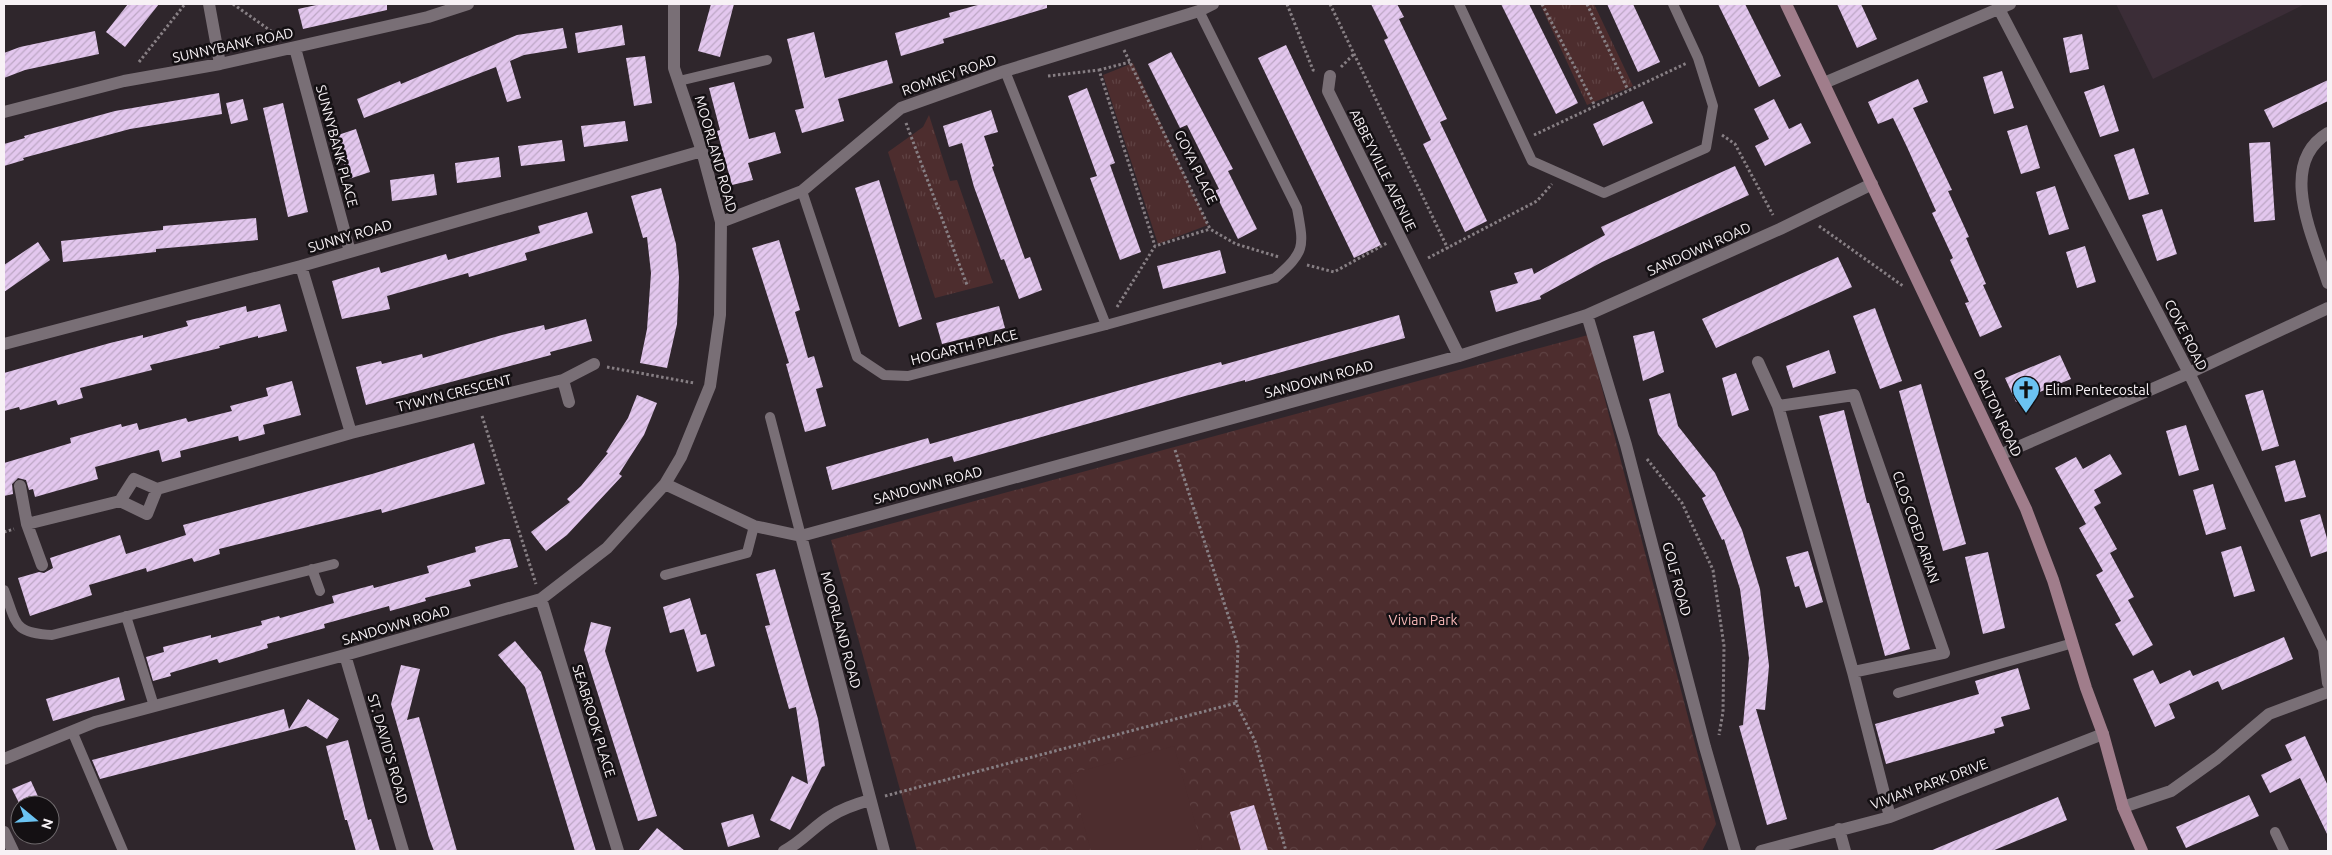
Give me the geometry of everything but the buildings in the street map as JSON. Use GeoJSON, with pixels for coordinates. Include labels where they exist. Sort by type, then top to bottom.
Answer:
{"type":"FeatureCollection","features":[{"type":"Feature","properties":{"kind":"street"},"geometry":{"type":"LineString","coordinates":[[209,4],[220,64]]}},
{"type":"Feature","properties":{"kind":"street","name":"SUNNYBANK ROAD"},"geometry":{"type":"LineString","coordinates":[[4,112],[124,81],[295,48],[428,17],[468,4]]}},
{"type":"Feature","properties":{"kind":"street","name":"MOORLAND ROAD"},"geometry":{"type":"LineString","coordinates":[[665,484],[681,457],[710,386],[720,315],[721,222],[702,150],[674,68],[674,4]]}},
{"type":"Feature","properties":{"kind":"street","name":"ROMNEY ROAD"},"geometry":{"type":"LineString","coordinates":[[721,222],[802,191],[901,108],[1005,71],[1199,11],[1213,4]]}},
{"type":"Feature","properties":{"kind":"street","name":"DALTON ROAD"},"geometry":{"type":"LineString","coordinates":[[1786,4],[2002,454],[2026,509],[2046,562],[2086,688],[2103,734],[2123,807],[2142,851]]}},
{"type":"Feature","properties":{"kind":"street"},"geometry":{"type":"LineString","coordinates":[[1824,83],[2004,6]]}},
{"type":"Feature","properties":{"kind":"street","name":"COVE ROAD"},"geometry":{"type":"LineString","coordinates":[[2004,6],[2189,373],[2324,649],[2328,683]]}},
{"type":"Feature","properties":{"kind":"street","name":"SUNNYBANK PLACE"},"geometry":{"type":"LineString","coordinates":[[295,48],[350,252]]}},
{"type":"Feature","properties":{"kind":"street","name":"ABBEYVILLE AVENUE"},"geometry":{"type":"LineString","coordinates":[[1330,76],[1328,91],[1459,356]]}},
{"type":"Feature","properties":{"kind":"street"},"geometry":{"type":"LineString","coordinates":[[2328,133],[2317,140],[2301,168],[2302,199],[2328,283]]}},
{"type":"Feature","properties":{"kind":"street","name":"SUNNY ROAD"},"geometry":{"type":"LineString","coordinates":[[4,344],[301,266],[702,150]]}},
{"type":"Feature","properties":{"kind":"street","name":"SANDOWN ROAD"},"geometry":{"type":"LineString","coordinates":[[4,759],[95,722],[345,655],[541,599],[607,548],[665,484],[754,526],[801,536],[1459,356],[1587,315],[1780,229],[1872,184]]}},
{"type":"Feature","properties":{"kind":"street"},"geometry":{"type":"LineString","coordinates":[[301,266],[351,433]]}},
{"type":"Feature","properties":{"kind":"street"},"geometry":{"type":"LineString","coordinates":[[2002,454],[2189,373],[2328,308]]}},
{"type":"Feature","properties":{"kind":"street","name":"GOLF ROAD"},"geometry":{"type":"LineString","coordinates":[[1587,315],[1626,445],[1705,747],[1735,851]]}},
{"type":"Feature","properties":{"kind":"street"},"geometry":{"type":"LineString","coordinates":[[1758,362],[1778,406],[1853,672],[1890,817]]}},
{"type":"Feature","properties":{"kind":"street","name":"TYWYN CRESCENT"},"geometry":{"type":"LineString","coordinates":[[157,489],[351,433],[478,403],[564,380],[594,364]]}},
{"type":"Feature","properties":{"kind":"street"},"geometry":{"type":"LineString","coordinates":[[564,380],[569,402]]}},
{"type":"Feature","properties":{"kind":"street","name":"CLOS COED ARIAN"},"geometry":{"type":"LineString","coordinates":[[1778,406],[1854,395],[1944,653],[1853,672]]}},
{"type":"Feature","properties":{"kind":"street"},"geometry":{"type":"LineString","coordinates":[[27,524],[120,501],[147,514],[157,489],[134,479],[120,501]]}},
{"type":"Feature","properties":{"kind":"street"},"geometry":{"type":"LineString","coordinates":[[20,486],[27,524],[42,565]]}},
{"type":"Feature","properties":{"kind":"street","name":"MOORLAND ROAD"},"geometry":{"type":"LineString","coordinates":[[801,536],[884,851]]}},
{"type":"Feature","properties":{"kind":"street","name":"SEABROOK PLACE"},"geometry":{"type":"LineString","coordinates":[[541,599],[618,851]]}},
{"type":"Feature","properties":{"kind":"street","name":"ST. DAVID'S ROAD"},"geometry":{"type":"LineString","coordinates":[[345,655],[403,851]]}},
{"type":"Feature","properties":{"kind":"street"},"geometry":{"type":"LineString","coordinates":[[2123,807],[2171,791],[2216,758],[2269,714],[2328,692]]}},
{"type":"Feature","properties":{"kind":"street","name":"VIVIAN PARK DRIVE"},"geometry":{"type":"LineString","coordinates":[[1761,851],[1890,817],[2103,734]]}},
{"type":"Feature","properties":{"kind":"street"},"geometry":{"type":"LineString","coordinates":[[784,851],[795,846],[830,816],[847,807],[870,800]]}},
{"type":"Feature","properties":{"kind":"street"},"geometry":{"type":"LineString","coordinates":[[1839,829],[1844,851]]}},
{"type":"Feature","properties":{"kind":"street"},"geometry":{"type":"LineString","coordinates":[[4,832],[13,851]]}},
{"type":"Feature","properties":{"kind":"lane"},"geometry":{"type":"LineString","coordinates":[[1459,4],[1532,160],[1604,193],[1706,148],[1713,106],[1698,58],[1674,4]]}},
{"type":"Feature","properties":{"kind":"lane"},"geometry":{"type":"LineString","coordinates":[[1005,71],[1106,325],[1275,278],[1295,261],[1303,240],[1297,208],[1199,11]]}},
{"type":"Feature","properties":{"kind":"lane"},"geometry":{"type":"LineString","coordinates":[[679,81],[766,60]]}},
{"type":"Feature","properties":{"kind":"lane","name":"HOGARTH PLACE"},"geometry":{"type":"LineString","coordinates":[[802,191],[857,357],[884,375],[908,376],[1106,325]]}},
{"type":"Feature","properties":{"kind":"lane","name":"MOORLAND ROAD"},"geometry":{"type":"LineString","coordinates":[[770,417],[801,536]]}},
{"type":"Feature","properties":{"kind":"lane"},"geometry":{"type":"LineString","coordinates":[[664,575],[747,553],[754,526]]}},
{"type":"Feature","properties":{"kind":"lane"},"geometry":{"type":"LineString","coordinates":[[4,590],[18,626],[30,634],[52,635],[334,564]]}},
{"type":"Feature","properties":{"kind":"lane"},"geometry":{"type":"LineString","coordinates":[[312,569],[320,592]]}},
{"type":"Feature","properties":{"kind":"lane"},"geometry":{"type":"LineString","coordinates":[[126,616],[154,706]]}},
{"type":"Feature","properties":{"kind":"lane"},"geometry":{"type":"LineString","coordinates":[[1898,693],[2073,643]]}},
{"type":"Feature","properties":{"kind":"lane"},"geometry":{"type":"LineString","coordinates":[[72,731],[123,851]]}},
{"type":"Feature","properties":{"kind":"lane"},"geometry":{"type":"LineString","coordinates":[[2275,832],[2282,851]]}},
{"type":"Feature","properties":{"kind":"path"},"geometry":{"type":"LineString","coordinates":[[124,81],[185,4]]}},
{"type":"Feature","properties":{"kind":"path"},"geometry":{"type":"LineString","coordinates":[[233,4],[295,48]]}},
{"type":"Feature","properties":{"kind":"path"},"geometry":{"type":"LineString","coordinates":[[1287,4],[1313,70],[1330,76]]}},
{"type":"Feature","properties":{"kind":"path"},"geometry":{"type":"LineString","coordinates":[[1330,4],[1448,249]]}},
{"type":"Feature","properties":{"kind":"path"},"geometry":{"type":"LineString","coordinates":[[1542,4],[1595,106]]}},
{"type":"Feature","properties":{"kind":"path"},"geometry":{"type":"LineString","coordinates":[[1587,4],[1628,90]]}},
{"type":"Feature","properties":{"kind":"path","name":"GOYA PLACE"},"geometry":{"type":"LineString","coordinates":[[1117,36],[1210,229]]}},
{"type":"Feature","properties":{"kind":"path"},"geometry":{"type":"LineString","coordinates":[[1522,140],[1698,58]]}},
{"type":"Feature","properties":{"kind":"path"},"geometry":{"type":"LineString","coordinates":[[1028,64],[1035,77],[1099,70],[1130,62]]}},
{"type":"Feature","properties":{"kind":"path"},"geometry":{"type":"LineString","coordinates":[[1099,70],[1155,246]]}},
{"type":"Feature","properties":{"kind":"path"},"geometry":{"type":"LineString","coordinates":[[901,108],[967,285]]}},
{"type":"Feature","properties":{"kind":"path"},"geometry":{"type":"LineString","coordinates":[[1710,127],[1735,144],[1780,229]]}},
{"type":"Feature","properties":{"kind":"path"},"geometry":{"type":"LineString","coordinates":[[1414,265],[1448,249],[1537,201],[1561,174]]}},
{"type":"Feature","properties":{"kind":"path"},"geometry":{"type":"LineString","coordinates":[[1810,214],[1818,225],[1901,286],[1923,290]]}},
{"type":"Feature","properties":{"kind":"path"},"geometry":{"type":"LineString","coordinates":[[1106,325],[1139,268],[1155,246],[1210,229],[1236,244],[1334,272],[1400,237]]}},
{"type":"Feature","properties":{"kind":"path"},"geometry":{"type":"LineString","coordinates":[[594,364],[710,386]]}},
{"type":"Feature","properties":{"kind":"path"},"geometry":{"type":"LineString","coordinates":[[478,403],[541,599]]}},
{"type":"Feature","properties":{"kind":"path"},"geometry":{"type":"LineString","coordinates":[[1170,435],[1238,646],[1236,703],[1255,741],[1286,851]]}},
{"type":"Feature","properties":{"kind":"path"},"geometry":{"type":"LineString","coordinates":[[1626,445],[1640,451],[1682,503],[1713,570],[1724,646],[1723,712],[1719,736],[1705,747]]}},
{"type":"Feature","properties":{"kind":"path"},"geometry":{"type":"LineString","coordinates":[[870,800],[1236,703]]}},
{"type":"Feature","properties":{"kind":"shaded area"},"geometry":{"type":"Polygon","coordinates":[[[2116,4],[2305,4],[2153,79],[2116,4]]]}},
{"type":"Feature","properties":{"kind":"green space"},"geometry":{"type":"Polygon","coordinates":[[[1540,4],[1594,4],[1633,86],[1587,105],[1540,4]]]}},
{"type":"Feature","properties":{"kind":"green space"},"geometry":{"type":"Polygon","coordinates":[[[1133,63],[1208,225],[1158,244],[1103,75],[1133,63]]]}},
{"type":"Feature","properties":{"kind":"green space"},"geometry":{"type":"Polygon","coordinates":[[[929,115],[950,181],[957,180],[993,283],[935,298],[888,152],[923,127],[929,115]]]}},
{"type":"Feature","properties":{"kind":"green space","name":"Vivian Park"},"geometry":{"type":"Polygon","coordinates":[[[1588,335],[1716,824],[1702,851],[917,851],[831,540],[1588,335]]]}},
{"type":"Feature","properties":{"kind":"green space"},"geometry":{"type":"Polygon","coordinates":[[[1174,746],[1202,848],[1191,851],[1091,851],[1070,774],[1174,746]]]}},
{"type":"Feature","properties":{"kind":"place","name":"Elim Pentecostal"},"geometry":{"type":"Point","coordinates":[2026,414]}}]}
